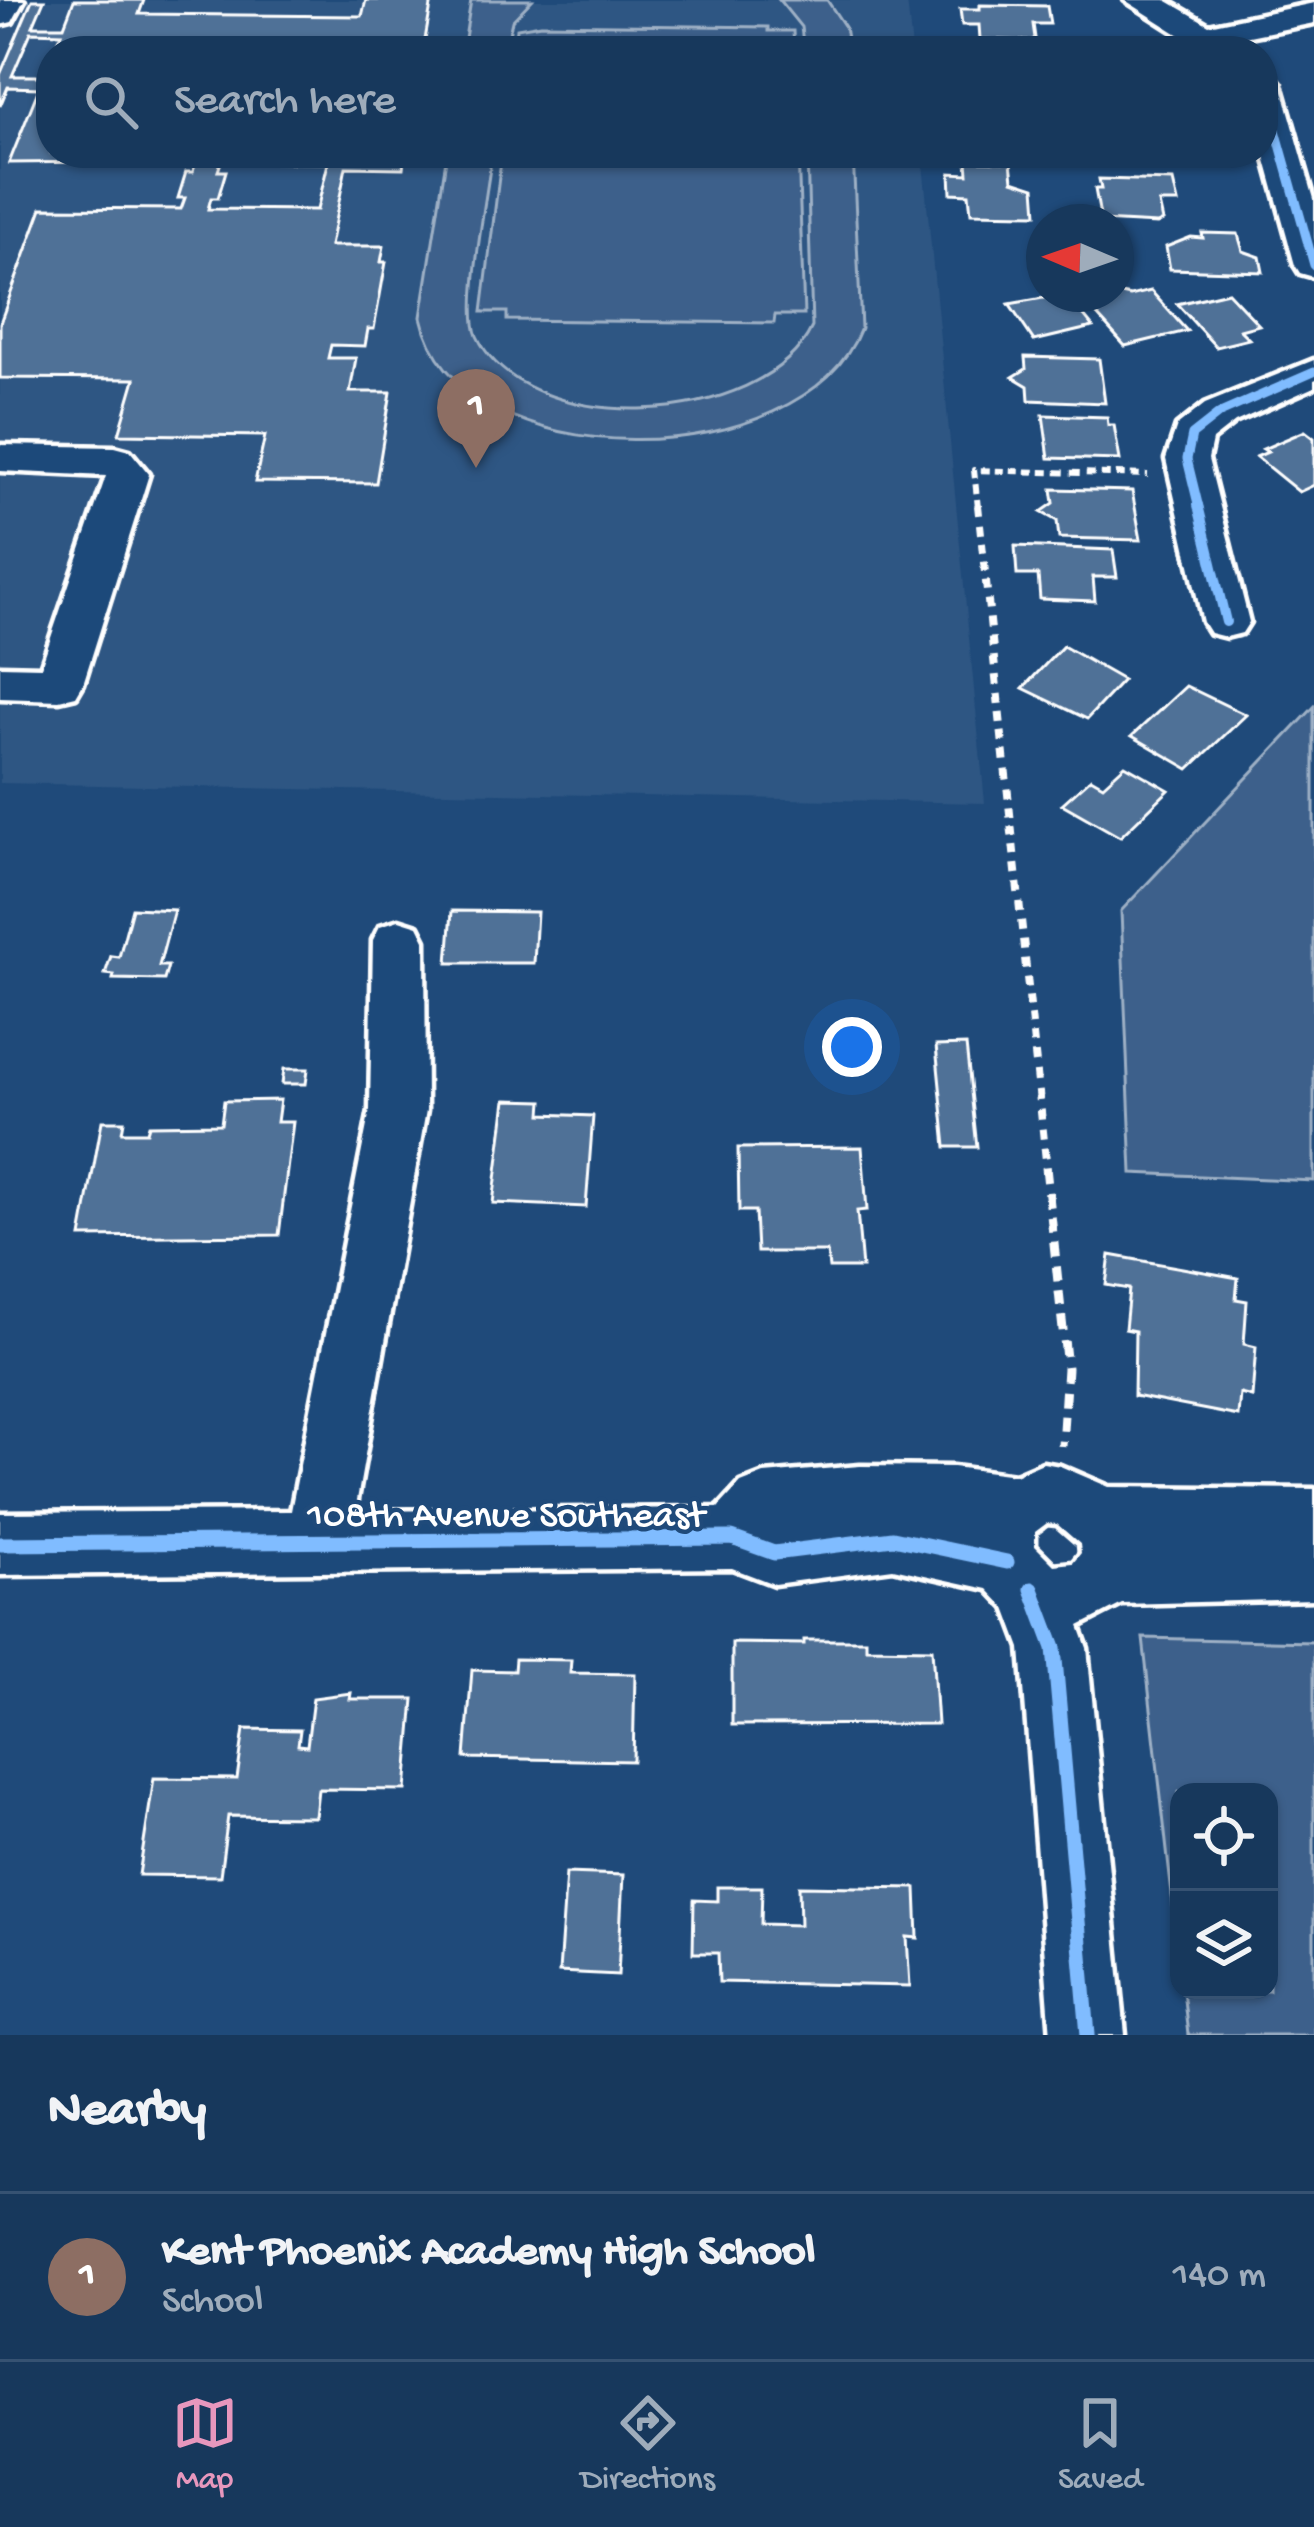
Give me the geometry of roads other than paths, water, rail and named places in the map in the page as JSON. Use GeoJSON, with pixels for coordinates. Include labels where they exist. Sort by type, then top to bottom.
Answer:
{"type":"FeatureCollection","features":[{"type":"Feature","properties":{"kind":"street"},"geometry":{"type":"LineString","coordinates":[[0,16],[7,0]]}},
{"type":"Feature","properties":{"kind":"street"},"geometry":{"type":"LineString","coordinates":[[1142,0],[1206,36]]}},
{"type":"Feature","properties":{"kind":"street"},"geometry":{"type":"LineString","coordinates":[[1232,36],[1263,20],[1314,14]]}},
{"type":"Feature","properties":{"kind":"street"},"geometry":{"type":"LineString","coordinates":[[1278,138],[1314,266]]}},
{"type":"Feature","properties":{"kind":"street"},"geometry":{"type":"LineString","coordinates":[[1226,622],[1187,459],[1192,435],[1203,423],[1314,372]]}},
{"type":"Feature","properties":{"kind":"street"},"geometry":{"type":"LineString","coordinates":[[0,458],[115,460],[128,474],[59,683],[0,682]]}},
{"type":"Feature","properties":{"kind":"street"},"geometry":{"type":"LineString","coordinates":[[317,1542],[398,1110],[399,940]]}},
{"type":"Feature","properties":{"kind":"street","name":"108th Avenue Southeast"},"geometry":{"type":"LineString","coordinates":[[1057,1570],[1314,1519]]}},
{"type":"Feature","properties":{"kind":"street","name":"108th Avenue Southeast"},"geometry":{"type":"LineString","coordinates":[[0,1544],[733,1538],[774,1553],[893,1538],[1057,1570],[1314,1568]]}},
{"type":"Feature","properties":{"kind":"street"},"geometry":{"type":"LineString","coordinates":[[1057,1570],[1088,2035]]}},
{"type":"Feature","properties":{"kind":"place","name":"Kent Phoenix Academy High School"},"geometry":{"type":"Point","coordinates":[476,468]}}]}
